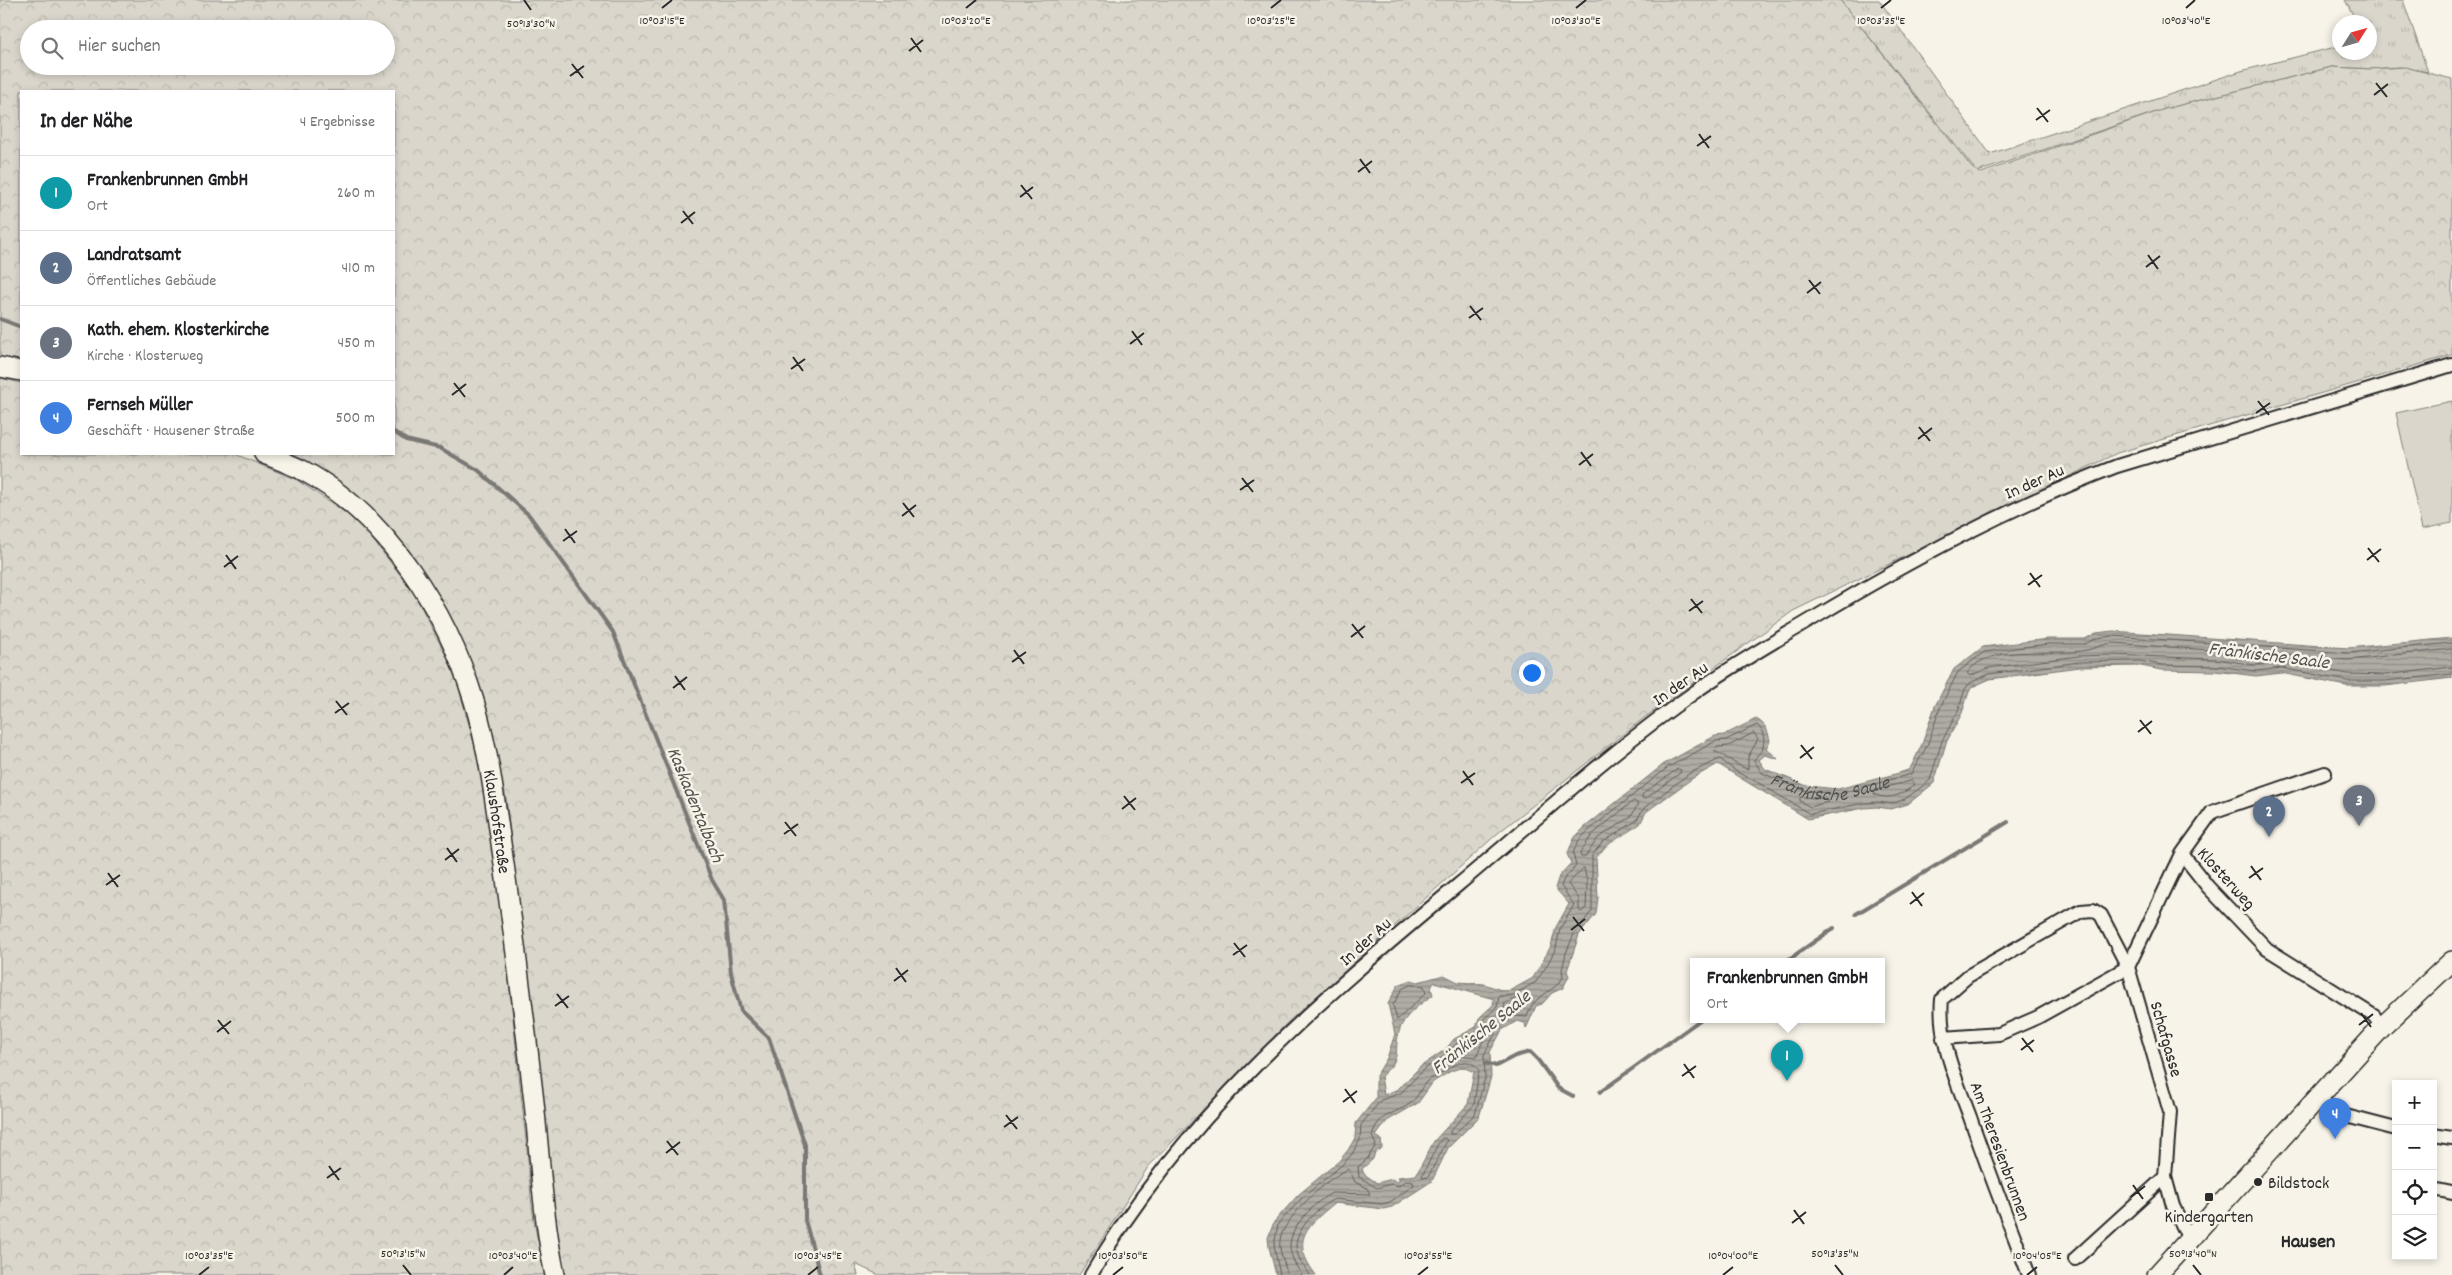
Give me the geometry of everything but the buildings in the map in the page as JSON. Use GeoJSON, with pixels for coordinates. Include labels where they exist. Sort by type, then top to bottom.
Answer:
{"type":"FeatureCollection","features":[{"type":"Feature","properties":{"kind":"main road"},"geometry":{"type":"LineString","coordinates":[[0,367],[20,371]]}},
{"type":"Feature","properties":{"kind":"main road","name":"Klaushofstraße"},"geometry":{"type":"LineString","coordinates":[[266,455],[303,470],[363,514],[394,549],[422,588],[443,626],[462,668],[474,703],[487,760],[500,840],[521,984],[542,1202],[555,1275]]}},
{"type":"Feature","properties":{"kind":"main road"},"geometry":{"type":"LineString","coordinates":[[2157,1275],[2190,1241],[2382,1027],[2452,961]]}},
{"type":"Feature","properties":{"kind":"street","name":"In der Au"},"geometry":{"type":"LineString","coordinates":[[1091,1275],[1118,1229],[1201,1122],[1264,1056],[1390,942],[1613,755],[1695,692],[1864,589],[2004,514],[2067,485],[2117,466],[2452,365]]}},
{"type":"Feature","properties":{"kind":"street","name":"Klosterweg"},"geometry":{"type":"LineString","coordinates":[[2325,773],[2212,812],[2182,854],[2208,887],[2267,949],[2360,1006],[2374,1016],[2382,1027]]}},
{"type":"Feature","properties":{"kind":"street"},"geometry":{"type":"LineString","coordinates":[[1943,1038],[1999,1034],[2038,1017],[2128,967],[2182,854]]}},
{"type":"Feature","properties":{"kind":"street","name":"Am Theresienbrunnen"},"geometry":{"type":"LineString","coordinates":[[2029,1275],[1983,1156],[1943,1038],[1940,1017],[1942,999],[1968,976],[2082,911],[2093,910],[2101,915],[2128,967]]}},
{"type":"Feature","properties":{"kind":"street","name":"Schafgasse"},"geometry":{"type":"LineString","coordinates":[[2128,967],[2170,1112],[2166,1177],[2173,1206],[2190,1241]]}},
{"type":"Feature","properties":{"kind":"street"},"geometry":{"type":"LineString","coordinates":[[2318,1099],[2342,1115],[2392,1128]]}},
{"type":"Feature","properties":{"kind":"street"},"geometry":{"type":"LineString","coordinates":[[2437,1136],[2452,1138]]}},
{"type":"Feature","properties":{"kind":"street"},"geometry":{"type":"LineString","coordinates":[[2075,1259],[2166,1177]]}},
{"type":"Feature","properties":{"kind":"street"},"geometry":{"type":"LineString","coordinates":[[2437,1190],[2452,1193]]}},
{"type":"Feature","properties":{"kind":"green space"},"geometry":{"type":"Polygon","coordinates":[[[0,0],[1840,0],[1972,168],[1981,173],[2165,109],[2332,67],[2370,69],[2405,67],[2452,79],[2452,355],[2117,453],[1793,611],[1644,718],[1498,833],[1288,1022],[1148,1167],[1079,1275],[879,1275],[855,1264],[858,1275],[566,1275],[553,1241],[506,797],[470,665],[369,509],[280,455],[395,455],[395,90],[20,90],[20,366],[0,361],[0,0]]]}},
{"type":"Feature","properties":{"kind":"green space"},"geometry":{"type":"Polygon","coordinates":[[[1840,0],[1879,0],[1990,154],[2241,71],[2332,48],[2332,60],[2377,60],[2377,15],[2353,15],[2345,0],[2403,0],[2428,72],[2400,67],[2370,69],[2332,67],[2165,109],[1977,172],[1840,0]]]}},
{"type":"Feature","properties":{"kind":"green space"},"geometry":{"type":"Polygon","coordinates":[[[0,378],[20,383],[20,455],[237,455],[297,480],[358,521],[413,591],[454,671],[490,800],[532,1210],[540,1249],[548,1275],[0,1275],[0,378]]]}},
{"type":"Feature","properties":{"kind":"green space"},"geometry":{"type":"Polygon","coordinates":[[[2452,401],[2452,523],[2422,529],[2396,413],[2452,401]]]}},
{"type":"Feature","properties":{"kind":"water","name":"Fränkische Saale"},"geometry":{"type":"Polygon","coordinates":[[[2113,631],[2348,648],[2452,638],[2452,678],[2385,686],[2346,686],[2281,673],[2256,676],[2215,671],[2161,670],[2141,666],[2079,667],[1990,679],[1972,687],[1962,713],[1946,743],[1934,783],[1908,804],[1891,809],[1864,808],[1808,819],[1718,764],[1693,778],[1646,812],[1640,824],[1606,846],[1596,858],[1598,898],[1596,914],[1579,935],[1567,971],[1569,976],[1563,988],[1552,993],[1542,1004],[1536,1006],[1526,1029],[1525,1023],[1517,1021],[1502,1030],[1490,1052],[1491,1077],[1479,1117],[1448,1148],[1432,1181],[1392,1207],[1383,1209],[1335,1203],[1309,1227],[1304,1235],[1304,1253],[1316,1275],[1276,1275],[1268,1238],[1274,1222],[1298,1195],[1339,1161],[1355,1138],[1356,1123],[1376,1098],[1376,1076],[1387,1058],[1395,1034],[1388,1004],[1398,985],[1411,980],[1418,982],[1444,975],[1458,982],[1484,984],[1504,991],[1511,990],[1533,978],[1551,946],[1556,927],[1569,904],[1555,888],[1559,876],[1571,863],[1567,854],[1575,837],[1664,764],[1715,736],[1724,735],[1756,719],[1762,723],[1767,731],[1770,741],[1766,748],[1778,759],[1765,755],[1759,760],[1765,769],[1807,786],[1838,789],[1899,773],[1908,770],[1912,765],[1922,744],[1935,706],[1954,669],[1983,647],[2048,639],[2085,639],[2096,633],[2113,631]],[[1434,982],[1431,988],[1433,995],[1413,1011],[1401,1026],[1397,1040],[1395,1060],[1381,1076],[1384,1095],[1398,1089],[1420,1067],[1446,1049],[1454,1039],[1476,1027],[1479,1018],[1493,1005],[1494,999],[1434,982]],[[1463,1067],[1451,1071],[1433,1082],[1418,1103],[1387,1121],[1376,1136],[1381,1139],[1382,1148],[1375,1152],[1373,1159],[1362,1169],[1364,1174],[1377,1183],[1392,1179],[1397,1182],[1400,1180],[1398,1177],[1416,1175],[1434,1141],[1468,1104],[1474,1072],[1463,1067]]]}},
{"type":"Feature","properties":{"kind":"waterway","name":"Kaskadentalbach"},"geometry":{"type":"LineString","coordinates":[[0,319],[20,327]]}},
{"type":"Feature","properties":{"kind":"waterway","name":"Kaskadentalbach"},"geometry":{"type":"LineString","coordinates":[[395,433],[406,440],[440,448],[478,470],[529,515],[613,632],[712,880],[724,900],[731,973],[741,1011],[769,1038],[805,1145],[805,1220],[820,1275]]}},
{"type":"Feature","properties":{"kind":"waterway"},"geometry":{"type":"LineString","coordinates":[[1856,914],[2008,822]]}},
{"type":"Feature","properties":{"kind":"waterway"},"geometry":{"type":"LineString","coordinates":[[1791,958],[1834,928]]}},
{"type":"Feature","properties":{"kind":"waterway"},"geometry":{"type":"LineString","coordinates":[[1600,1092],[1696,1023]]}},
{"type":"Feature","properties":{"kind":"waterway"},"geometry":{"type":"LineString","coordinates":[[1486,1063],[1496,1066],[1515,1056],[1530,1052],[1558,1088],[1573,1096]]}},
{"type":"Feature","properties":{"kind":"place","name":"Kath. ehem. Klosterkirche"},"geometry":{"type":"Point","coordinates":[2359,826]}},
{"type":"Feature","properties":{"kind":"place","name":"Landratsamt"},"geometry":{"type":"Point","coordinates":[2269,837]}},
{"type":"Feature","properties":{"kind":"place","name":"Frankenbrunnen GmbH"},"geometry":{"type":"Point","coordinates":[1787,1081]}},
{"type":"Feature","properties":{"kind":"place","name":"Fernseh Müller"},"geometry":{"type":"Point","coordinates":[2335,1139]}},
{"type":"Feature","properties":{"kind":"place","name":"Bildstock"},"geometry":{"type":"Point","coordinates":[2258,1182]}},
{"type":"Feature","properties":{"kind":"place","name":"Kindergarten"},"geometry":{"type":"Point","coordinates":[2209,1197]}},
{"type":"Feature","properties":{"kind":"district","name":"Hausen"},"geometry":{"type":"Point","coordinates":[2308,1240]}}]}
